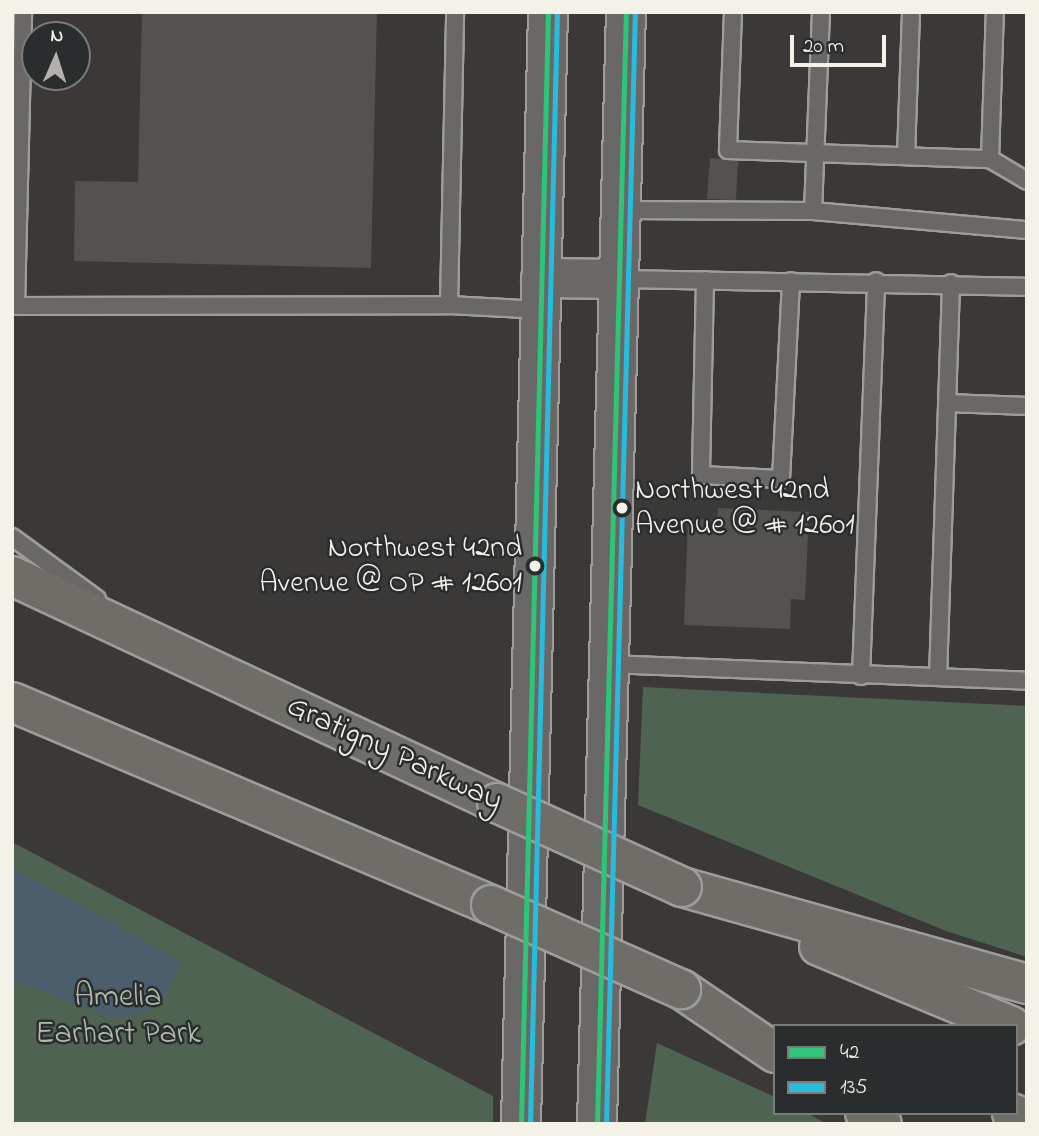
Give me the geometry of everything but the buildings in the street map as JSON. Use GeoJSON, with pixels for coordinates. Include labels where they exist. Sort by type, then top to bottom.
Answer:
{"type":"FeatureCollection","features":[{"type":"Feature","properties":{"kind":"highway","name":"Gratigny Parkway"},"geometry":{"type":"LineString","coordinates":[[12,576],[682,887],[1006,1024]]}},
{"type":"Feature","properties":{"kind":"highway"},"geometry":{"type":"LineString","coordinates":[[12,702],[491,905],[681,989],[777,1024]]}},
{"type":"Feature","properties":{"kind":"highway"},"geometry":{"type":"LineString","coordinates":[[682,887],[1027,984]]}},
{"type":"Feature","properties":{"kind":"highway"},"geometry":{"type":"LineString","coordinates":[[681,989],[773,1052]]}},
{"type":"Feature","properties":{"kind":"main road"},"geometry":{"type":"LineString","coordinates":[[521,1124],[548,12]]}},
{"type":"Feature","properties":{"kind":"main road"},"geometry":{"type":"LineString","coordinates":[[597,1124],[626,12]]}},
{"type":"Feature","properties":{"kind":"main road"},"geometry":{"type":"LineString","coordinates":[[541,294],[619,279]]}},
{"type":"Feature","properties":{"kind":"lane"},"geometry":{"type":"LineString","coordinates":[[23,12],[14,306],[449,304],[541,294]]}},
{"type":"Feature","properties":{"kind":"lane"},"geometry":{"type":"LineString","coordinates":[[449,304],[455,12]]}},
{"type":"Feature","properties":{"kind":"lane"},"geometry":{"type":"LineString","coordinates":[[733,12],[728,150],[990,159],[1027,181]]}},
{"type":"Feature","properties":{"kind":"lane"},"geometry":{"type":"LineString","coordinates":[[813,211],[821,12]]}},
{"type":"Feature","properties":{"kind":"lane"},"geometry":{"type":"LineString","coordinates":[[906,156],[911,12]]}},
{"type":"Feature","properties":{"kind":"lane"},"geometry":{"type":"LineString","coordinates":[[990,159],[995,12]]}},
{"type":"Feature","properties":{"kind":"lane"},"geometry":{"type":"LineString","coordinates":[[621,210],[813,211],[1027,230]]}},
{"type":"Feature","properties":{"kind":"lane"},"geometry":{"type":"LineString","coordinates":[[619,279],[876,281],[1027,287]]}},
{"type":"Feature","properties":{"kind":"lane"},"geometry":{"type":"LineString","coordinates":[[705,280],[701,475],[780,479],[791,281]]}},
{"type":"Feature","properties":{"kind":"lane"},"geometry":{"type":"LineString","coordinates":[[861,676],[876,281]]}},
{"type":"Feature","properties":{"kind":"lane"},"geometry":{"type":"LineString","coordinates":[[938,677],[951,283]]}},
{"type":"Feature","properties":{"kind":"lane"},"geometry":{"type":"LineString","coordinates":[[947,403],[1027,406]]}},
{"type":"Feature","properties":{"kind":"lane"},"geometry":{"type":"LineString","coordinates":[[12,537],[166,649]]}},
{"type":"Feature","properties":{"kind":"lane"},"geometry":{"type":"LineString","coordinates":[[608,664],[1027,681]]}},
{"type":"Feature","properties":{"kind":"green space"},"geometry":{"type":"Polygon","coordinates":[[[643,687],[1027,706],[1027,957],[946,931],[638,805],[643,687]]]}},
{"type":"Feature","properties":{"kind":"green space","name":"Amelia Earhart Park"},"geometry":{"type":"Polygon","coordinates":[[[12,842],[493,1096],[493,1124],[12,1124],[12,842]]]}},
{"type":"Feature","properties":{"kind":"green space"},"geometry":{"type":"Polygon","coordinates":[[[657,1043],[773,1096],[773,1115],[811,1115],[827,1124],[645,1124],[657,1043]]]}},
{"type":"Feature","properties":{"kind":"water"},"geometry":{"type":"Polygon","coordinates":[[[12,868],[183,962],[161,1000],[140,1014],[114,1018],[12,980],[12,868]]]}},
{"type":"Feature","properties":{"kind":"transit line","name":"42"},"geometry":{"type":"LineString","coordinates":[[521,1124],[548,12]]}},
{"type":"Feature","properties":{"kind":"transit line","name":"135"},"geometry":{"type":"LineString","coordinates":[[530,1124],[557,12]]}},
{"type":"Feature","properties":{"kind":"transit line","name":"42"},"geometry":{"type":"LineString","coordinates":[[597,1124],[626,12]]}},
{"type":"Feature","properties":{"kind":"transit line","name":"135"},"geometry":{"type":"LineString","coordinates":[[606,1124],[635,12]]}},
{"type":"Feature","properties":{"kind":"place","name":"Northwest 42nd Avenue @ # 12601"},"geometry":{"type":"Point","coordinates":[622,508]}},
{"type":"Feature","properties":{"kind":"place","name":"Northwest 42nd Avenue @ OP # 12601"},"geometry":{"type":"Point","coordinates":[535,566]}}]}
